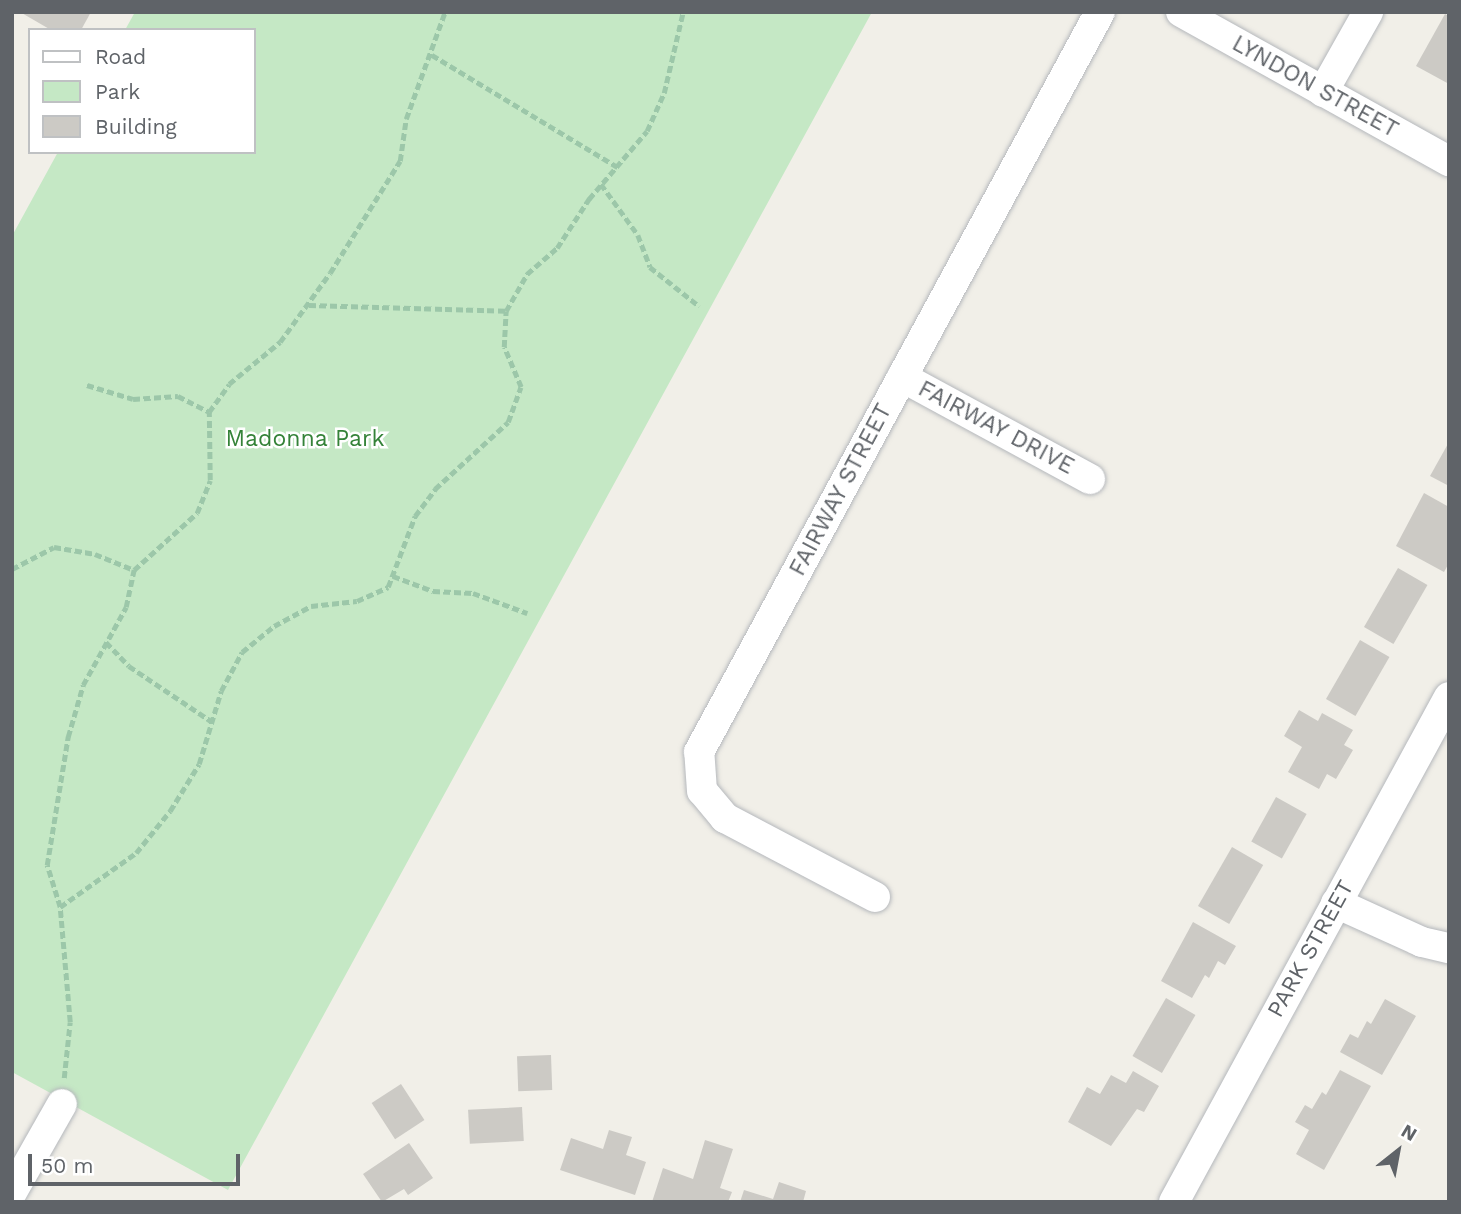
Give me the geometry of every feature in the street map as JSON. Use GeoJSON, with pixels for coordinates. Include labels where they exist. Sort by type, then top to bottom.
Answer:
{"type":"FeatureCollection","features":[{"type":"Feature","properties":{"kind":"street","name":"FAIRWAY STREET"},"geometry":{"type":"LineString","coordinates":[[875,897],[725,818],[702,791],[697,765],[699,752],[1100,12]]}},
{"type":"Feature","properties":{"kind":"street","name":"LYNDON STREET"},"geometry":{"type":"LineString","coordinates":[[1181,12],[1449,161]]}},
{"type":"Feature","properties":{"kind":"street"},"geometry":{"type":"LineString","coordinates":[[1323,93],[1367,12]]}},
{"type":"Feature","properties":{"kind":"street","name":"FAIRWAY DRIVE"},"geometry":{"type":"LineString","coordinates":[[902,377],[1090,479]]}},
{"type":"Feature","properties":{"kind":"street","name":"PARK STREET"},"geometry":{"type":"LineString","coordinates":[[1174,1202],[1449,697]]}},
{"type":"Feature","properties":{"kind":"street"},"geometry":{"type":"LineString","coordinates":[[1336,903],[1422,942],[1449,948]]}},
{"type":"Feature","properties":{"kind":"street"},"geometry":{"type":"LineString","coordinates":[[12,1192],[62,1104]]}},
{"type":"Feature","properties":{"kind":"path"},"geometry":{"type":"LineString","coordinates":[[62,1104],[70,1022],[61,906],[47,865],[68,737],[83,685],[126,607],[134,570],[197,513],[210,480],[209,412],[229,384],[280,341],[308,305],[400,162],[407,119],[432,55],[445,12]]}},
{"type":"Feature","properties":{"kind":"path"},"geometry":{"type":"LineString","coordinates":[[61,906],[119,867],[153,832],[199,764],[211,721],[242,652],[274,626],[311,606],[357,601],[388,587],[415,516],[435,489],[508,422],[521,387],[503,347],[506,311],[527,274],[556,248],[601,184],[648,131],[664,93],[683,12]]}},
{"type":"Feature","properties":{"kind":"path"},"geometry":{"type":"LineString","coordinates":[[432,55],[618,167]]}},
{"type":"Feature","properties":{"kind":"path"},"geometry":{"type":"LineString","coordinates":[[601,184],[638,235],[650,267],[699,306]]}},
{"type":"Feature","properties":{"kind":"path"},"geometry":{"type":"LineString","coordinates":[[308,305],[506,311]]}},
{"type":"Feature","properties":{"kind":"path"},"geometry":{"type":"LineString","coordinates":[[87,385],[133,399],[178,397],[209,412]]}},
{"type":"Feature","properties":{"kind":"path"},"geometry":{"type":"LineString","coordinates":[[12,569],[54,547],[95,554],[134,570]]}},
{"type":"Feature","properties":{"kind":"path"},"geometry":{"type":"LineString","coordinates":[[393,576],[433,591],[473,593],[527,613]]}},
{"type":"Feature","properties":{"kind":"path"},"geometry":{"type":"LineString","coordinates":[[107,642],[129,666],[211,721]]}},
{"type":"Feature","properties":{"kind":"green space","name":"Madonna Park"},"geometry":{"type":"Polygon","coordinates":[[[135,12],[872,12],[228,1190],[12,1072],[12,236],[57,154],[256,154],[256,28],[126,28],[135,12]]]}},
{"type":"Feature","properties":{"kind":"building"},"geometry":{"type":"Polygon","coordinates":[[[20,12],[91,12],[82,28],[48,28],[20,12]]]}},
{"type":"Feature","properties":{"kind":"building"},"geometry":{"type":"Polygon","coordinates":[[[1445,14],[1449,16],[1449,84],[1416,66],[1445,14]]]}},
{"type":"Feature","properties":{"kind":"building"},"geometry":{"type":"Polygon","coordinates":[[[1449,442],[1449,486],[1430,476],[1449,442]]]}},
{"type":"Feature","properties":{"kind":"building"},"geometry":{"type":"Polygon","coordinates":[[[1424,493],[1449,507],[1449,563],[1444,572],[1396,546],[1424,493]]]}},
{"type":"Feature","properties":{"kind":"building"},"geometry":{"type":"Polygon","coordinates":[[[1398,568],[1427,585],[1393,644],[1364,627],[1398,568]]]}},
{"type":"Feature","properties":{"kind":"building"},"geometry":{"type":"Polygon","coordinates":[[[1360,640],[1389,657],[1355,716],[1326,699],[1360,640]]]}},
{"type":"Feature","properties":{"kind":"building"},"geometry":{"type":"Polygon","coordinates":[[[1299,710],[1318,721],[1322,713],[1353,730],[1344,745],[1353,750],[1336,779],[1327,774],[1319,789],[1288,772],[1302,747],[1284,736],[1299,710]]]}},
{"type":"Feature","properties":{"kind":"building"},"geometry":{"type":"Polygon","coordinates":[[[1276,797],[1307,814],[1282,859],[1251,842],[1276,797]]]}},
{"type":"Feature","properties":{"kind":"building"},"geometry":{"type":"Polygon","coordinates":[[[1232,847],[1263,865],[1229,924],[1198,906],[1232,847]]]}},
{"type":"Feature","properties":{"kind":"building"},"geometry":{"type":"Polygon","coordinates":[[[1193,922],[1236,946],[1225,965],[1218,961],[1209,978],[1205,975],[1192,998],[1161,981],[1193,922]]]}},
{"type":"Feature","properties":{"kind":"building"},"geometry":{"type":"Polygon","coordinates":[[[1166,998],[1195,1015],[1162,1073],[1132,1056],[1166,998]]]}},
{"type":"Feature","properties":{"kind":"building"},"geometry":{"type":"Polygon","coordinates":[[[1385,999],[1416,1016],[1382,1075],[1340,1052],[1350,1034],[1358,1038],[1367,1021],[1371,1024],[1385,999]]]}},
{"type":"Feature","properties":{"kind":"building"},"geometry":{"type":"Polygon","coordinates":[[[551,1055],[552,1090],[518,1091],[517,1056],[551,1055]]]}},
{"type":"Feature","properties":{"kind":"building"},"geometry":{"type":"Polygon","coordinates":[[[1340,1070],[1371,1086],[1324,1170],[1296,1154],[1309,1130],[1295,1122],[1305,1105],[1312,1109],[1322,1092],[1326,1095],[1340,1070]]]}},
{"type":"Feature","properties":{"kind":"building"},"geometry":{"type":"Polygon","coordinates":[[[1133,1071],[1159,1086],[1144,1112],[1137,1109],[1111,1146],[1068,1122],[1087,1087],[1100,1094],[1111,1075],[1126,1083],[1133,1071]]]}},
{"type":"Feature","properties":{"kind":"building"},"geometry":{"type":"Polygon","coordinates":[[[401,1084],[424,1120],[395,1139],[372,1103],[401,1084]]]}},
{"type":"Feature","properties":{"kind":"building"},"geometry":{"type":"Polygon","coordinates":[[[522,1107],[524,1141],[470,1144],[468,1110],[522,1107]]]}},
{"type":"Feature","properties":{"kind":"building"},"geometry":{"type":"Polygon","coordinates":[[[609,1130],[632,1137],[626,1155],[646,1162],[635,1195],[560,1170],[571,1138],[603,1149],[609,1130]]]}},
{"type":"Feature","properties":{"kind":"building"},"geometry":{"type":"Polygon","coordinates":[[[705,1140],[733,1149],[720,1188],[732,1192],[728,1202],[652,1202],[663,1168],[693,1179],[705,1140]]]}},
{"type":"Feature","properties":{"kind":"building"},"geometry":{"type":"Polygon","coordinates":[[[409,1143],[433,1178],[408,1195],[404,1189],[382,1202],[363,1174],[409,1143]]]}},
{"type":"Feature","properties":{"kind":"building"},"geometry":{"type":"Polygon","coordinates":[[[779,1182],[806,1191],[803,1202],[740,1202],[744,1190],[773,1199],[779,1182]]]}}]}
